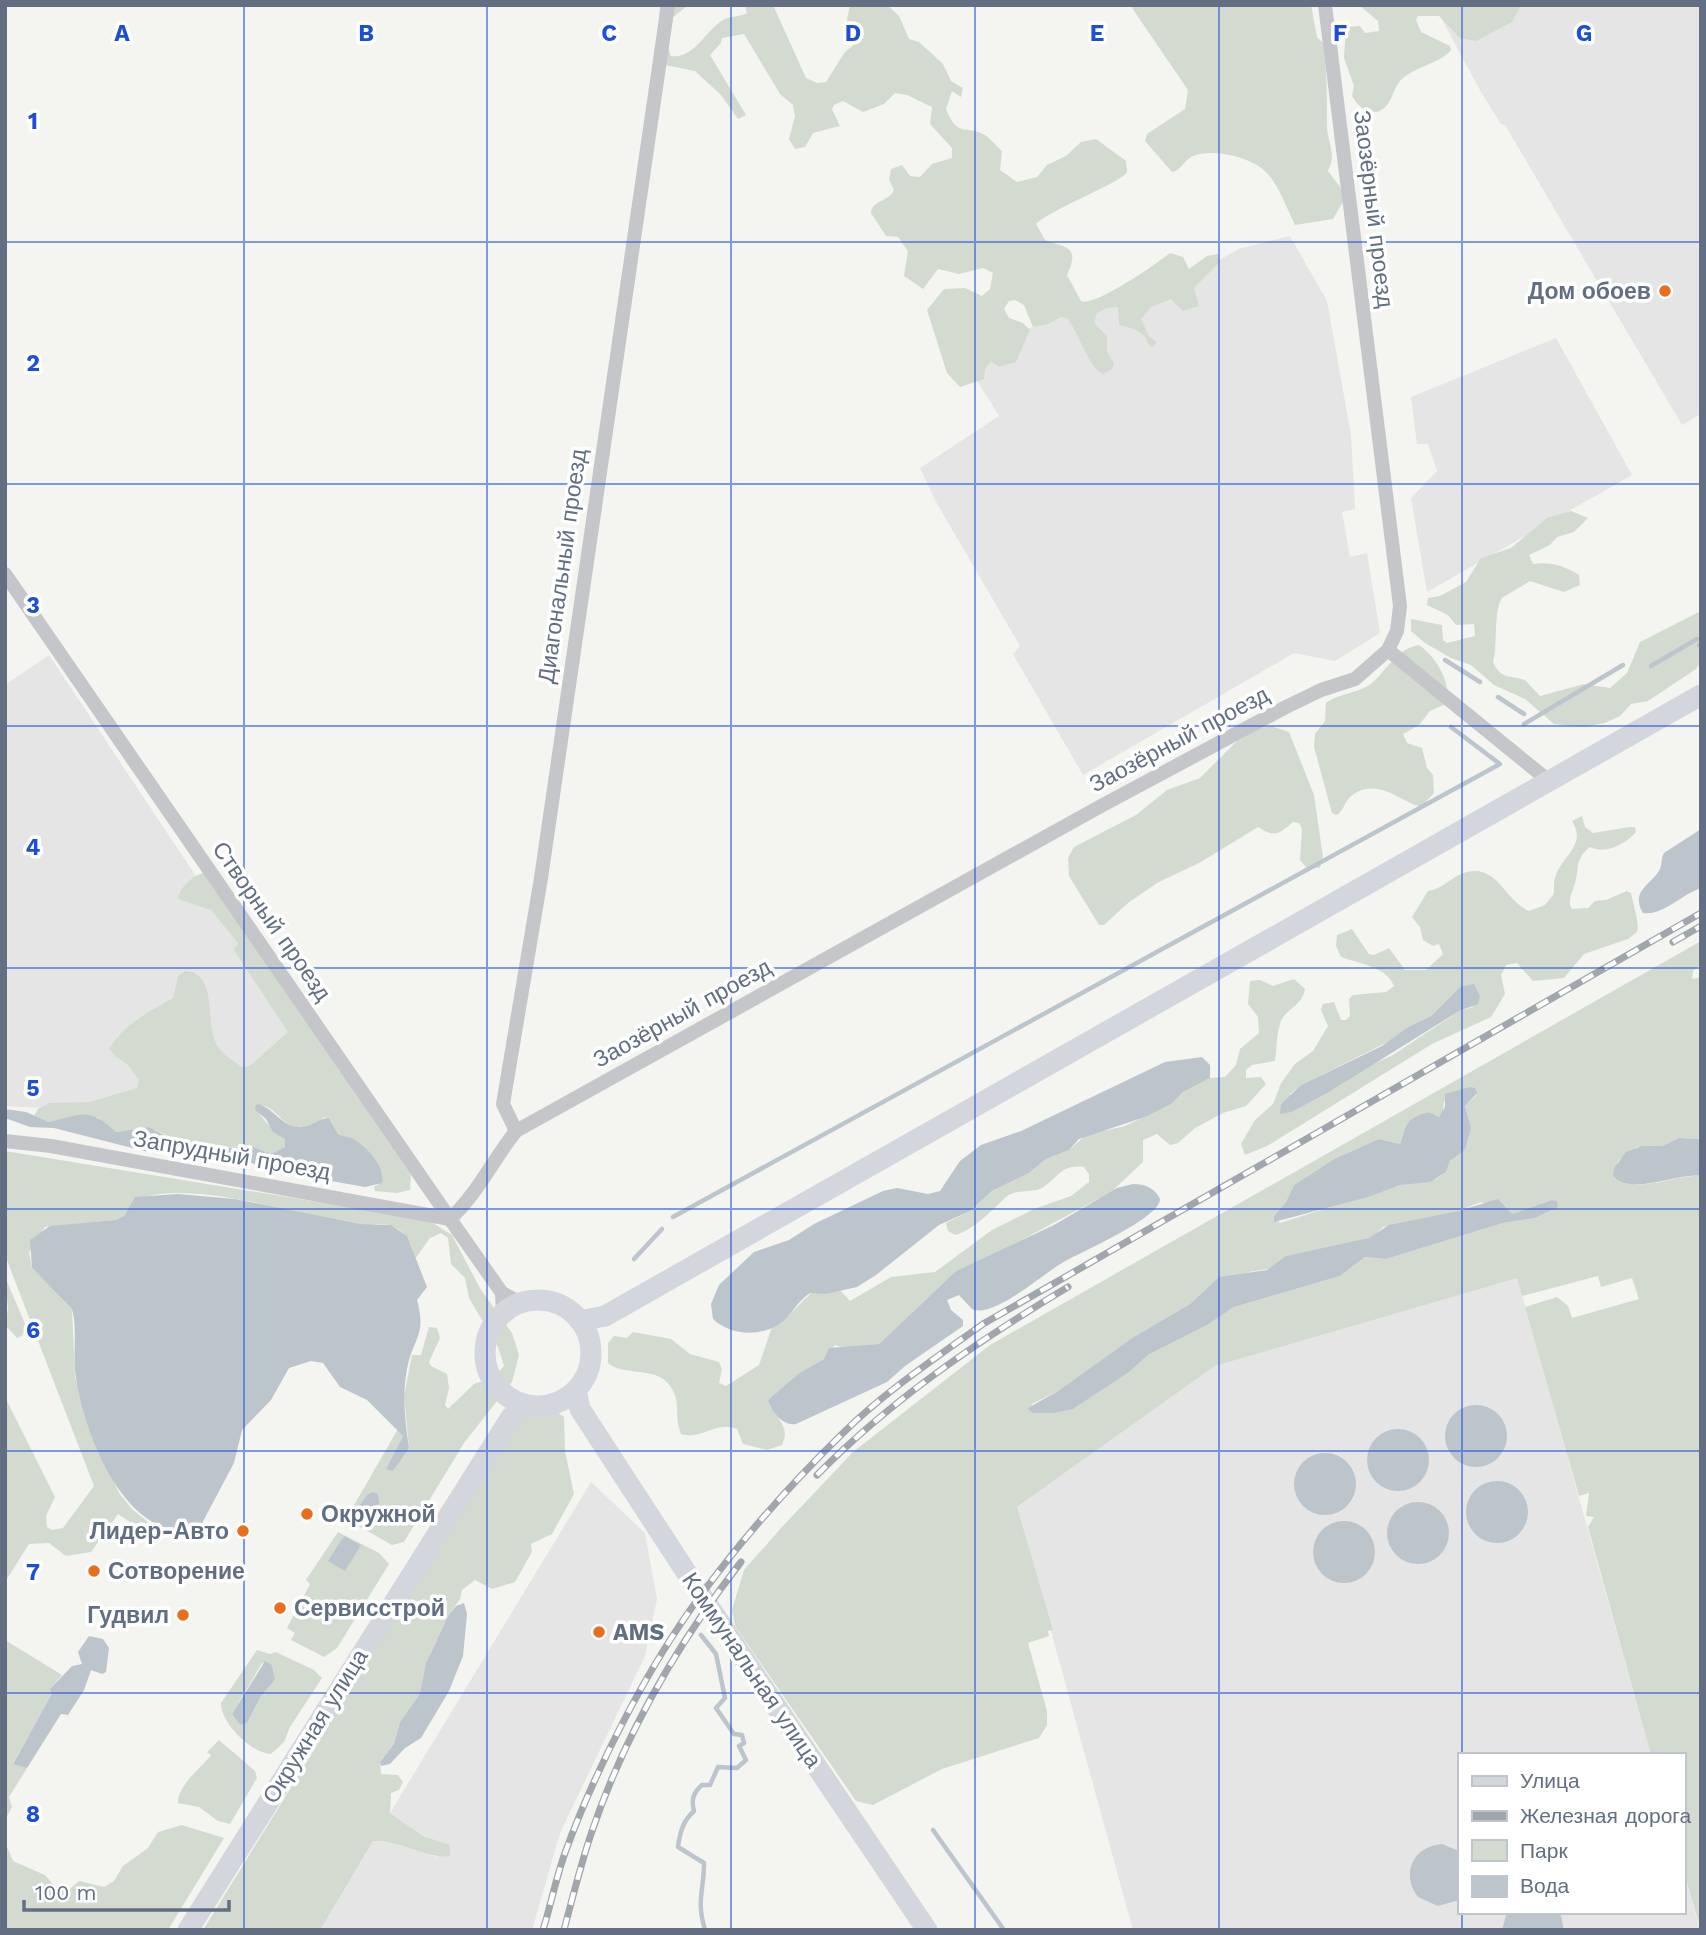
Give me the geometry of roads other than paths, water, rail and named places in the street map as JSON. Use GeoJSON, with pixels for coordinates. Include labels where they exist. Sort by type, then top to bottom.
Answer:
{"type":"FeatureCollection","features":[{"type":"Feature","properties":{"kind":"main road"},"geometry":{"type":"LineString","coordinates":[[584,1329],[1701,695]]}},
{"type":"Feature","properties":{"kind":"main road"},"geometry":{"type":"LineString","coordinates":[[551,1301],[567,1308],[584,1329],[591,1355],[588,1372],[572,1400],[549,1406],[516,1407],[490,1378],[485,1362],[485,1345],[490,1328],[509,1303],[551,1301]]}},
{"type":"Feature","properties":{"kind":"main road","name":"Коммунальная улица"},"geometry":{"type":"LineString","coordinates":[[572,1400],[927,1930]]}},
{"type":"Feature","properties":{"kind":"main road","name":"Окружная улица"},"geometry":{"type":"LineString","coordinates":[[188,1930],[516,1407]]}},
{"type":"Feature","properties":{"kind":"street","name":"Диагональный проезд"},"geometry":{"type":"LineString","coordinates":[[516,1131],[503,1104],[541,878],[667,5]]}},
{"type":"Feature","properties":{"kind":"street","name":"Заозёрный проезд"},"geometry":{"type":"LineString","coordinates":[[450,1219],[468,1202],[495,1158],[516,1131],[1124,794],[1284,708],[1321,690],[1354,679],[1388,650],[1397,631],[1400,606],[1325,5]]}},
{"type":"Feature","properties":{"kind":"street","name":"Створный проезд"},"geometry":{"type":"LineString","coordinates":[[5,574],[509,1303]]}},
{"type":"Feature","properties":{"kind":"street"},"geometry":{"type":"LineString","coordinates":[[1388,650],[1549,781]]}},
{"type":"Feature","properties":{"kind":"street","name":"Запрудный проезд"},"geometry":{"type":"LineString","coordinates":[[5,1141],[51,1146],[450,1219]]}},
{"type":"Feature","properties":{"kind":"water"},"geometry":{"type":"Polygon","coordinates":[[[1701,829],[1701,888],[1665,908],[1643,913],[1640,893],[1660,869],[1664,853],[1701,829]]]}},
{"type":"Feature","properties":{"kind":"water"},"geometry":{"type":"Polygon","coordinates":[[[1474,984],[1480,996],[1478,1004],[1459,1011],[1329,1092],[1291,1112],[1280,1114],[1281,1104],[1301,1085],[1382,1046],[1408,1027],[1431,1016],[1460,987],[1474,984]]]}},
{"type":"Feature","properties":{"kind":"water"},"geometry":{"type":"Polygon","coordinates":[[[1202,1057],[1210,1065],[1210,1078],[1183,1092],[1171,1104],[1145,1117],[1079,1139],[1069,1150],[1046,1159],[1029,1173],[992,1191],[970,1211],[939,1225],[857,1287],[826,1294],[810,1293],[778,1325],[753,1333],[727,1328],[713,1319],[711,1304],[719,1285],[754,1252],[789,1240],[814,1224],[883,1191],[897,1188],[928,1194],[940,1191],[960,1161],[981,1145],[1021,1131],[1165,1062],[1202,1057]]]}},
{"type":"Feature","properties":{"kind":"water"},"geometry":{"type":"Polygon","coordinates":[[[1475,1088],[1477,1093],[1465,1106],[1471,1128],[1465,1150],[1450,1161],[1446,1172],[1430,1182],[1400,1185],[1368,1197],[1274,1222],[1274,1216],[1286,1202],[1294,1185],[1334,1159],[1379,1139],[1400,1144],[1411,1120],[1429,1112],[1439,1117],[1445,1107],[1445,1094],[1475,1088]]]}},
{"type":"Feature","properties":{"kind":"water"},"geometry":{"type":"Polygon","coordinates":[[[259,1104],[296,1127],[329,1118],[338,1134],[353,1139],[370,1153],[379,1165],[382,1183],[365,1187],[297,1175],[278,1164],[259,1166],[247,1161],[234,1164],[201,1160],[177,1153],[144,1151],[54,1128],[30,1127],[5,1118],[5,1109],[26,1112],[49,1122],[84,1115],[98,1118],[116,1132],[149,1127],[177,1142],[217,1150],[249,1145],[270,1154],[285,1147],[285,1139],[273,1132],[266,1119],[255,1110],[259,1104]]]}},
{"type":"Feature","properties":{"kind":"water"},"geometry":{"type":"Polygon","coordinates":[[[1679,1138],[1701,1139],[1701,1176],[1631,1184],[1621,1182],[1613,1176],[1614,1168],[1626,1152],[1642,1146],[1662,1146],[1679,1138]]]}},
{"type":"Feature","properties":{"kind":"water"},"geometry":{"type":"Polygon","coordinates":[[[1133,1184],[1149,1187],[1160,1199],[1157,1207],[1148,1216],[1062,1263],[1018,1294],[992,1308],[972,1309],[959,1295],[947,1300],[951,1310],[963,1320],[963,1326],[905,1366],[887,1382],[796,1424],[782,1421],[772,1410],[768,1400],[799,1373],[824,1359],[829,1348],[879,1344],[956,1271],[1054,1225],[1117,1188],[1133,1184]]]}},
{"type":"Feature","properties":{"kind":"water"},"geometry":{"type":"Polygon","coordinates":[[[178,1194],[235,1199],[360,1224],[391,1225],[407,1236],[427,1287],[417,1300],[420,1329],[405,1379],[409,1448],[393,1471],[386,1469],[403,1436],[367,1400],[340,1387],[323,1363],[311,1361],[289,1368],[271,1400],[242,1430],[234,1463],[200,1527],[185,1526],[181,1531],[159,1525],[140,1513],[123,1495],[97,1449],[80,1400],[75,1370],[75,1326],[72,1309],[32,1268],[30,1240],[50,1226],[115,1220],[124,1216],[135,1197],[178,1194]]]}},
{"type":"Feature","properties":{"kind":"water"},"geometry":{"type":"Polygon","coordinates":[[[1498,1199],[1512,1214],[1552,1200],[1557,1201],[1558,1207],[1535,1218],[1503,1223],[1386,1259],[1365,1257],[1340,1276],[1234,1307],[1207,1325],[1148,1355],[1128,1373],[1073,1409],[1032,1413],[1028,1408],[1058,1391],[1132,1338],[1190,1304],[1219,1277],[1267,1270],[1286,1256],[1369,1238],[1389,1225],[1458,1211],[1498,1199]]]}},
{"type":"Feature","properties":{"kind":"water"},"geometry":{"type":"Polygon","coordinates":[[[1476,1405],[1488,1407],[1498,1414],[1505,1424],[1505,1448],[1498,1458],[1488,1465],[1476,1467],[1464,1465],[1454,1458],[1447,1448],[1445,1436],[1447,1424],[1454,1414],[1464,1407],[1476,1405]]]}},
{"type":"Feature","properties":{"kind":"water"},"geometry":{"type":"Polygon","coordinates":[[[1398,1429],[1410,1431],[1420,1438],[1427,1448],[1427,1472],[1420,1482],[1410,1489],[1398,1491],[1386,1489],[1376,1482],[1369,1472],[1367,1460],[1369,1448],[1376,1438],[1386,1431],[1398,1429]]]}},
{"type":"Feature","properties":{"kind":"water"},"geometry":{"type":"Polygon","coordinates":[[[1325,1453],[1337,1455],[1347,1462],[1354,1472],[1354,1496],[1347,1506],[1337,1513],[1325,1515],[1313,1513],[1303,1506],[1296,1496],[1294,1484],[1296,1472],[1303,1462],[1313,1455],[1325,1453]]]}},
{"type":"Feature","properties":{"kind":"water"},"geometry":{"type":"Polygon","coordinates":[[[1497,1481],[1509,1483],[1519,1490],[1526,1500],[1526,1524],[1519,1534],[1509,1541],[1497,1543],[1485,1541],[1475,1534],[1468,1524],[1466,1512],[1468,1500],[1475,1490],[1485,1483],[1497,1481]]]}},
{"type":"Feature","properties":{"kind":"water"},"geometry":{"type":"Polygon","coordinates":[[[373,1492],[378,1494],[379,1504],[372,1514],[371,1522],[364,1527],[352,1516],[367,1495],[373,1492]]]}},
{"type":"Feature","properties":{"kind":"water"},"geometry":{"type":"Polygon","coordinates":[[[1418,1502],[1430,1504],[1440,1511],[1447,1521],[1447,1545],[1440,1555],[1430,1562],[1418,1564],[1406,1562],[1396,1555],[1389,1545],[1387,1533],[1389,1521],[1396,1511],[1406,1504],[1418,1502]]]}},
{"type":"Feature","properties":{"kind":"water"},"geometry":{"type":"Polygon","coordinates":[[[1344,1521],[1356,1523],[1366,1530],[1373,1540],[1373,1564],[1366,1574],[1356,1581],[1344,1583],[1332,1581],[1322,1574],[1315,1564],[1313,1552],[1315,1540],[1322,1530],[1332,1523],[1344,1521]]]}},
{"type":"Feature","properties":{"kind":"water"},"geometry":{"type":"Polygon","coordinates":[[[344,1536],[361,1545],[345,1571],[328,1561],[344,1536]]]}},
{"type":"Feature","properties":{"kind":"water"},"geometry":{"type":"Polygon","coordinates":[[[464,1603],[467,1614],[463,1656],[449,1691],[421,1738],[405,1748],[390,1764],[381,1766],[380,1762],[394,1744],[400,1722],[420,1694],[426,1663],[448,1616],[456,1606],[464,1603]]]}},
{"type":"Feature","properties":{"kind":"water"},"geometry":{"type":"Polygon","coordinates":[[[89,1636],[103,1639],[109,1648],[106,1672],[102,1674],[91,1670],[84,1690],[68,1715],[61,1714],[27,1768],[13,1764],[52,1694],[50,1689],[72,1666],[82,1664],[78,1652],[89,1636]]]}},
{"type":"Feature","properties":{"kind":"water"},"geometry":{"type":"Polygon","coordinates":[[[265,1661],[272,1665],[275,1680],[261,1696],[247,1723],[240,1725],[232,1714],[265,1661]]]}},
{"type":"Feature","properties":{"kind":"water"},"geometry":{"type":"Polygon","coordinates":[[[1442,1844],[1458,1851],[1458,1900],[1438,1906],[1418,1897],[1410,1879],[1412,1863],[1423,1850],[1442,1844]]]}},
{"type":"Feature","properties":{"kind":"water"},"geometry":{"type":"Polygon","coordinates":[[[1506,1914],[1560,1914],[1564,1930],[1502,1930],[1506,1914]]]}},
{"type":"Feature","properties":{"kind":"waterway"},"geometry":{"type":"LineString","coordinates":[[1651,666],[1697,639]]}},
{"type":"Feature","properties":{"kind":"waterway"},"geometry":{"type":"LineString","coordinates":[[1445,660],[1480,682]]}},
{"type":"Feature","properties":{"kind":"waterway"},"geometry":{"type":"LineString","coordinates":[[1524,724],[1623,665]]}},
{"type":"Feature","properties":{"kind":"waterway"},"geometry":{"type":"LineString","coordinates":[[1498,697],[1524,714]]}},
{"type":"Feature","properties":{"kind":"waterway"},"geometry":{"type":"LineString","coordinates":[[673,1217],[1500,764],[1451,727]]}},
{"type":"Feature","properties":{"kind":"waterway"},"geometry":{"type":"LineString","coordinates":[[634,1259],[662,1229]]}},
{"type":"Feature","properties":{"kind":"waterway"},"geometry":{"type":"LineString","coordinates":[[701,1635],[716,1654],[725,1698],[716,1708],[734,1734],[742,1735],[744,1743],[739,1746],[746,1760],[737,1768],[718,1767],[710,1785],[702,1785],[699,1788],[693,1797],[694,1811],[680,1836],[678,1847],[704,1863],[701,1903],[705,1930]]}},
{"type":"Feature","properties":{"kind":"waterway"},"geometry":{"type":"LineString","coordinates":[[933,1830],[1004,1930]]}},
{"type":"Feature","properties":{"kind":"railway"},"geometry":{"type":"LineString","coordinates":[[543,1930],[565,1853],[591,1788],[624,1720],[681,1623],[768,1512],[874,1405],[983,1324],[1701,913]]}},
{"type":"Feature","properties":{"kind":"railway"},"geometry":{"type":"LineString","coordinates":[[1673,942],[1701,926]]}},
{"type":"Feature","properties":{"kind":"railway"},"geometry":{"type":"LineString","coordinates":[[817,1475],[906,1396],[1001,1328],[1068,1287]]}},
{"type":"Feature","properties":{"kind":"railway"},"geometry":{"type":"LineString","coordinates":[[564,1930],[579,1872],[603,1800],[635,1728],[695,1626],[741,1562]]}},
{"type":"Feature","properties":{"kind":"place","name":"Дом обоев"},"geometry":{"type":"Point","coordinates":[1665,291]}},
{"type":"Feature","properties":{"kind":"place","name":"Окружной"},"geometry":{"type":"Point","coordinates":[307,1514]}},
{"type":"Feature","properties":{"kind":"place","name":"Лидер-Авто"},"geometry":{"type":"Point","coordinates":[243,1531]}},
{"type":"Feature","properties":{"kind":"place","name":"Сотворение"},"geometry":{"type":"Point","coordinates":[94,1571]}},
{"type":"Feature","properties":{"kind":"place","name":"Сервисстрой"},"geometry":{"type":"Point","coordinates":[280,1608]}},
{"type":"Feature","properties":{"kind":"place","name":"Гудвил"},"geometry":{"type":"Point","coordinates":[183,1615]}},
{"type":"Feature","properties":{"kind":"place","name":"AMS"},"geometry":{"type":"Point","coordinates":[599,1632]}}]}
